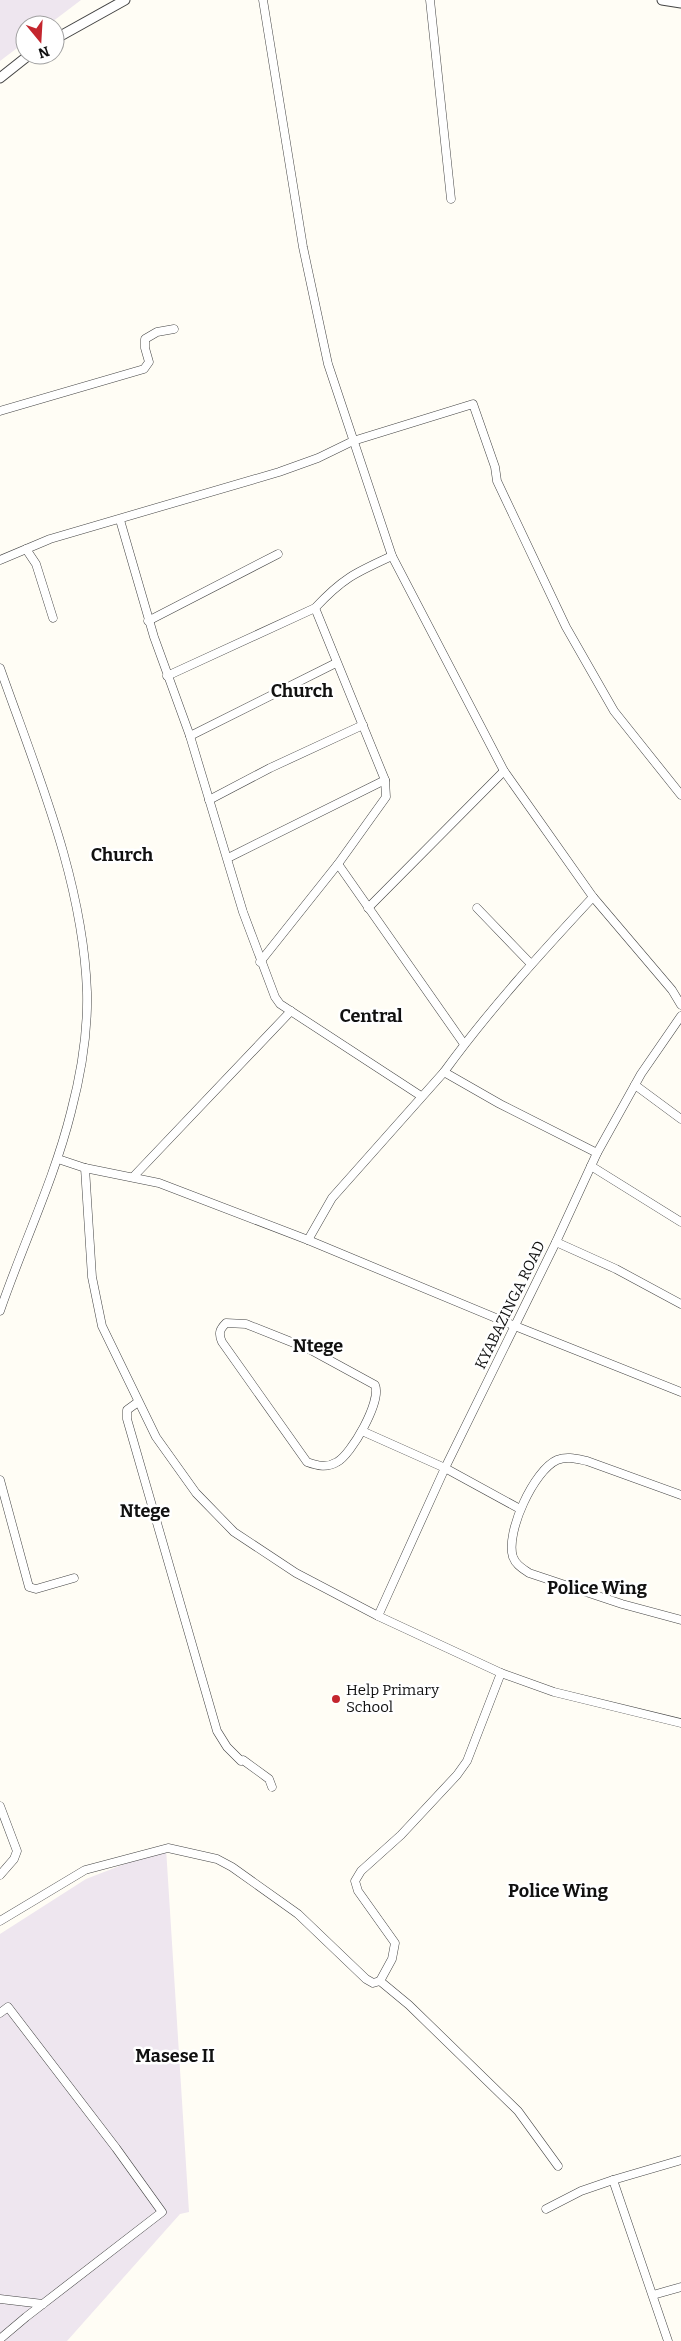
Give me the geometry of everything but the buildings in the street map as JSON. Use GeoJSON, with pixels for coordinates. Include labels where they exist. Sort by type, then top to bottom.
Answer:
{"type":"FeatureCollection","features":[{"type":"Feature","properties":{"kind":"street"},"geometry":{"type":"LineString","coordinates":[[65,33],[125,0]]}},
{"type":"Feature","properties":{"kind":"street"},"geometry":{"type":"LineString","coordinates":[[263,0],[314,300],[328,364],[392,556],[504,771],[594,897],[672,990],[681,1005]]}},
{"type":"Feature","properties":{"kind":"street"},"geometry":{"type":"LineString","coordinates":[[430,0],[451,199]]}},
{"type":"Feature","properties":{"kind":"street"},"geometry":{"type":"LineString","coordinates":[[662,0],[681,3]]}},
{"type":"Feature","properties":{"kind":"street"},"geometry":{"type":"LineString","coordinates":[[0,78],[17,65]]}},
{"type":"Feature","properties":{"kind":"street"},"geometry":{"type":"LineString","coordinates":[[0,411],[144,369],[149,362],[145,348],[146,339],[156,332],[174,329]]}},
{"type":"Feature","properties":{"kind":"street"},"geometry":{"type":"LineString","coordinates":[[0,560],[50,540],[243,481],[279,472],[318,458],[353,441],[473,404],[495,468],[497,481],[566,627],[614,711],[681,795]]}},
{"type":"Feature","properties":{"kind":"street"},"geometry":{"type":"LineString","coordinates":[[120,520],[148,621],[190,736],[208,800],[260,962],[275,997],[280,1004],[421,1096]]}},
{"type":"Feature","properties":{"kind":"street"},"geometry":{"type":"LineString","coordinates":[[26,549],[36,564],[53,618]]}},
{"type":"Feature","properties":{"kind":"street"},"geometry":{"type":"LineString","coordinates":[[148,621],[278,554]]}},
{"type":"Feature","properties":{"kind":"street"},"geometry":{"type":"LineString","coordinates":[[167,676],[315,608],[337,584],[351,574],[392,556]]}},
{"type":"Feature","properties":{"kind":"street"},"geometry":{"type":"LineString","coordinates":[[260,962],[338,864],[386,797],[385,780],[315,608]]}},
{"type":"Feature","properties":{"kind":"street"},"geometry":{"type":"LineString","coordinates":[[190,736],[336,663]]}},
{"type":"Feature","properties":{"kind":"street"},"geometry":{"type":"LineString","coordinates":[[0,668],[2,683],[54,822],[78,914],[83,944],[87,993],[85,1038],[72,1110],[58,1159],[0,1311]]}},
{"type":"Feature","properties":{"kind":"street"},"geometry":{"type":"LineString","coordinates":[[208,800],[270,768],[362,726]]}},
{"type":"Feature","properties":{"kind":"street"},"geometry":{"type":"LineString","coordinates":[[368,908],[504,771]]}},
{"type":"Feature","properties":{"kind":"street"},"geometry":{"type":"LineString","coordinates":[[228,858],[385,780]]}},
{"type":"Feature","properties":{"kind":"street"},"geometry":{"type":"LineString","coordinates":[[338,864],[464,1044]]}},
{"type":"Feature","properties":{"kind":"street"},"geometry":{"type":"LineString","coordinates":[[308,1240],[332,1198],[444,1072],[464,1044],[531,964],[594,897]]}},
{"type":"Feature","properties":{"kind":"street"},"geometry":{"type":"LineString","coordinates":[[477,908],[531,964]]}},
{"type":"Feature","properties":{"kind":"street"},"geometry":{"type":"LineString","coordinates":[[133,1177],[291,1011]]}},
{"type":"Feature","properties":{"kind":"street","name":"KYABAZINGA ROAD"},"geometry":{"type":"LineString","coordinates":[[378,1616],[446,1468],[556,1242],[597,1153],[634,1085],[681,1016]]}},
{"type":"Feature","properties":{"kind":"street"},"geometry":{"type":"LineString","coordinates":[[444,1072],[500,1104],[597,1153]]}},
{"type":"Feature","properties":{"kind":"street"},"geometry":{"type":"LineString","coordinates":[[634,1085],[681,1120]]}},
{"type":"Feature","properties":{"kind":"street"},"geometry":{"type":"LineString","coordinates":[[58,1159],[85,1168],[159,1183],[308,1240],[515,1326],[681,1392]]}},
{"type":"Feature","properties":{"kind":"street"},"geometry":{"type":"LineString","coordinates":[[591,1166],[681,1222]]}},
{"type":"Feature","properties":{"kind":"street"},"geometry":{"type":"LineString","coordinates":[[85,1168],[92,1277],[102,1326],[156,1437],[196,1493],[234,1532],[296,1573],[378,1616],[501,1673],[554,1692],[681,1724]]}},
{"type":"Feature","properties":{"kind":"street"},"geometry":{"type":"LineString","coordinates":[[556,1242],[616,1270],[681,1304]]}},
{"type":"Feature","properties":{"kind":"street"},"geometry":{"type":"LineString","coordinates":[[226,1323],[246,1324],[309,1349],[372,1383],[377,1392],[362,1431],[344,1458],[336,1463],[327,1466],[307,1462],[222,1342],[220,1329],[226,1323]]}},
{"type":"Feature","properties":{"kind":"street"},"geometry":{"type":"LineString","coordinates":[[138,1402],[127,1410],[127,1419],[217,1731],[227,1747],[241,1761],[243,1760],[269,1779],[272,1787]]}},
{"type":"Feature","properties":{"kind":"street"},"geometry":{"type":"LineString","coordinates":[[362,1431],[446,1468],[520,1510]]}},
{"type":"Feature","properties":{"kind":"street"},"geometry":{"type":"LineString","coordinates":[[681,1495],[587,1461],[571,1458],[558,1460],[549,1465],[520,1510],[511,1542],[513,1556],[518,1566],[545,1579],[681,1620]]}},
{"type":"Feature","properties":{"kind":"street"},"geometry":{"type":"LineString","coordinates":[[0,1480],[30,1587],[36,1589],[74,1578]]}},
{"type":"Feature","properties":{"kind":"street"},"geometry":{"type":"LineString","coordinates":[[0,1921],[85,1870],[168,1848],[217,1859],[232,1866],[298,1914],[366,1979],[373,1983],[380,1981],[392,1959],[395,1942],[358,1891],[356,1877],[401,1835],[457,1775],[467,1761],[501,1673]]}},
{"type":"Feature","properties":{"kind":"street"},"geometry":{"type":"LineString","coordinates":[[0,1806],[17,1851],[14,1859],[0,1875]]}},
{"type":"Feature","properties":{"kind":"street"},"geometry":{"type":"LineString","coordinates":[[380,1981],[409,2004],[518,2111],[558,2166]]}},
{"type":"Feature","properties":{"kind":"street"},"geometry":{"type":"LineString","coordinates":[[0,2013],[8,2006],[162,2212],[0,2339]]}},
{"type":"Feature","properties":{"kind":"street"},"geometry":{"type":"LineString","coordinates":[[546,2209],[581,2191],[681,2160]]}},
{"type":"Feature","properties":{"kind":"street"},"geometry":{"type":"LineString","coordinates":[[613,2180],[668,2341]]}},
{"type":"Feature","properties":{"kind":"street"},"geometry":{"type":"LineString","coordinates":[[653,2296],[681,2287]]}},
{"type":"Feature","properties":{"kind":"street"},"geometry":{"type":"LineString","coordinates":[[0,2298],[43,2304]]}},
{"type":"Feature","properties":{"kind":"shaded area"},"geometry":{"type":"Polygon","coordinates":[[[0,0],[81,0],[61,15],[15,15],[15,50],[0,61],[0,0]]]}},
{"type":"Feature","properties":{"kind":"shaded area"},"geometry":{"type":"Polygon","coordinates":[[[166,1848],[189,2212],[180,2214],[67,2341],[0,2341],[0,1934],[86,1879],[166,1848]]]}},
{"type":"Feature","properties":{"kind":"place","name":"Help Primary School"},"geometry":{"type":"Point","coordinates":[336,1699]}},
{"type":"Feature","properties":{"kind":"district","name":"Church"},"geometry":{"type":"Point","coordinates":[302,691]}},
{"type":"Feature","properties":{"kind":"district","name":"Church"},"geometry":{"type":"Point","coordinates":[122,855]}},
{"type":"Feature","properties":{"kind":"district","name":"Central"},"geometry":{"type":"Point","coordinates":[371,1016]}},
{"type":"Feature","properties":{"kind":"district","name":"Ntege"},"geometry":{"type":"Point","coordinates":[318,1346]}},
{"type":"Feature","properties":{"kind":"district","name":"Ntege"},"geometry":{"type":"Point","coordinates":[145,1511]}},
{"type":"Feature","properties":{"kind":"district","name":"Police Wing"},"geometry":{"type":"Point","coordinates":[597,1588]}},
{"type":"Feature","properties":{"kind":"district","name":"Police Wing"},"geometry":{"type":"Point","coordinates":[558,1891]}},
{"type":"Feature","properties":{"kind":"district","name":"Masese II"},"geometry":{"type":"Point","coordinates":[175,2056]}}]}
